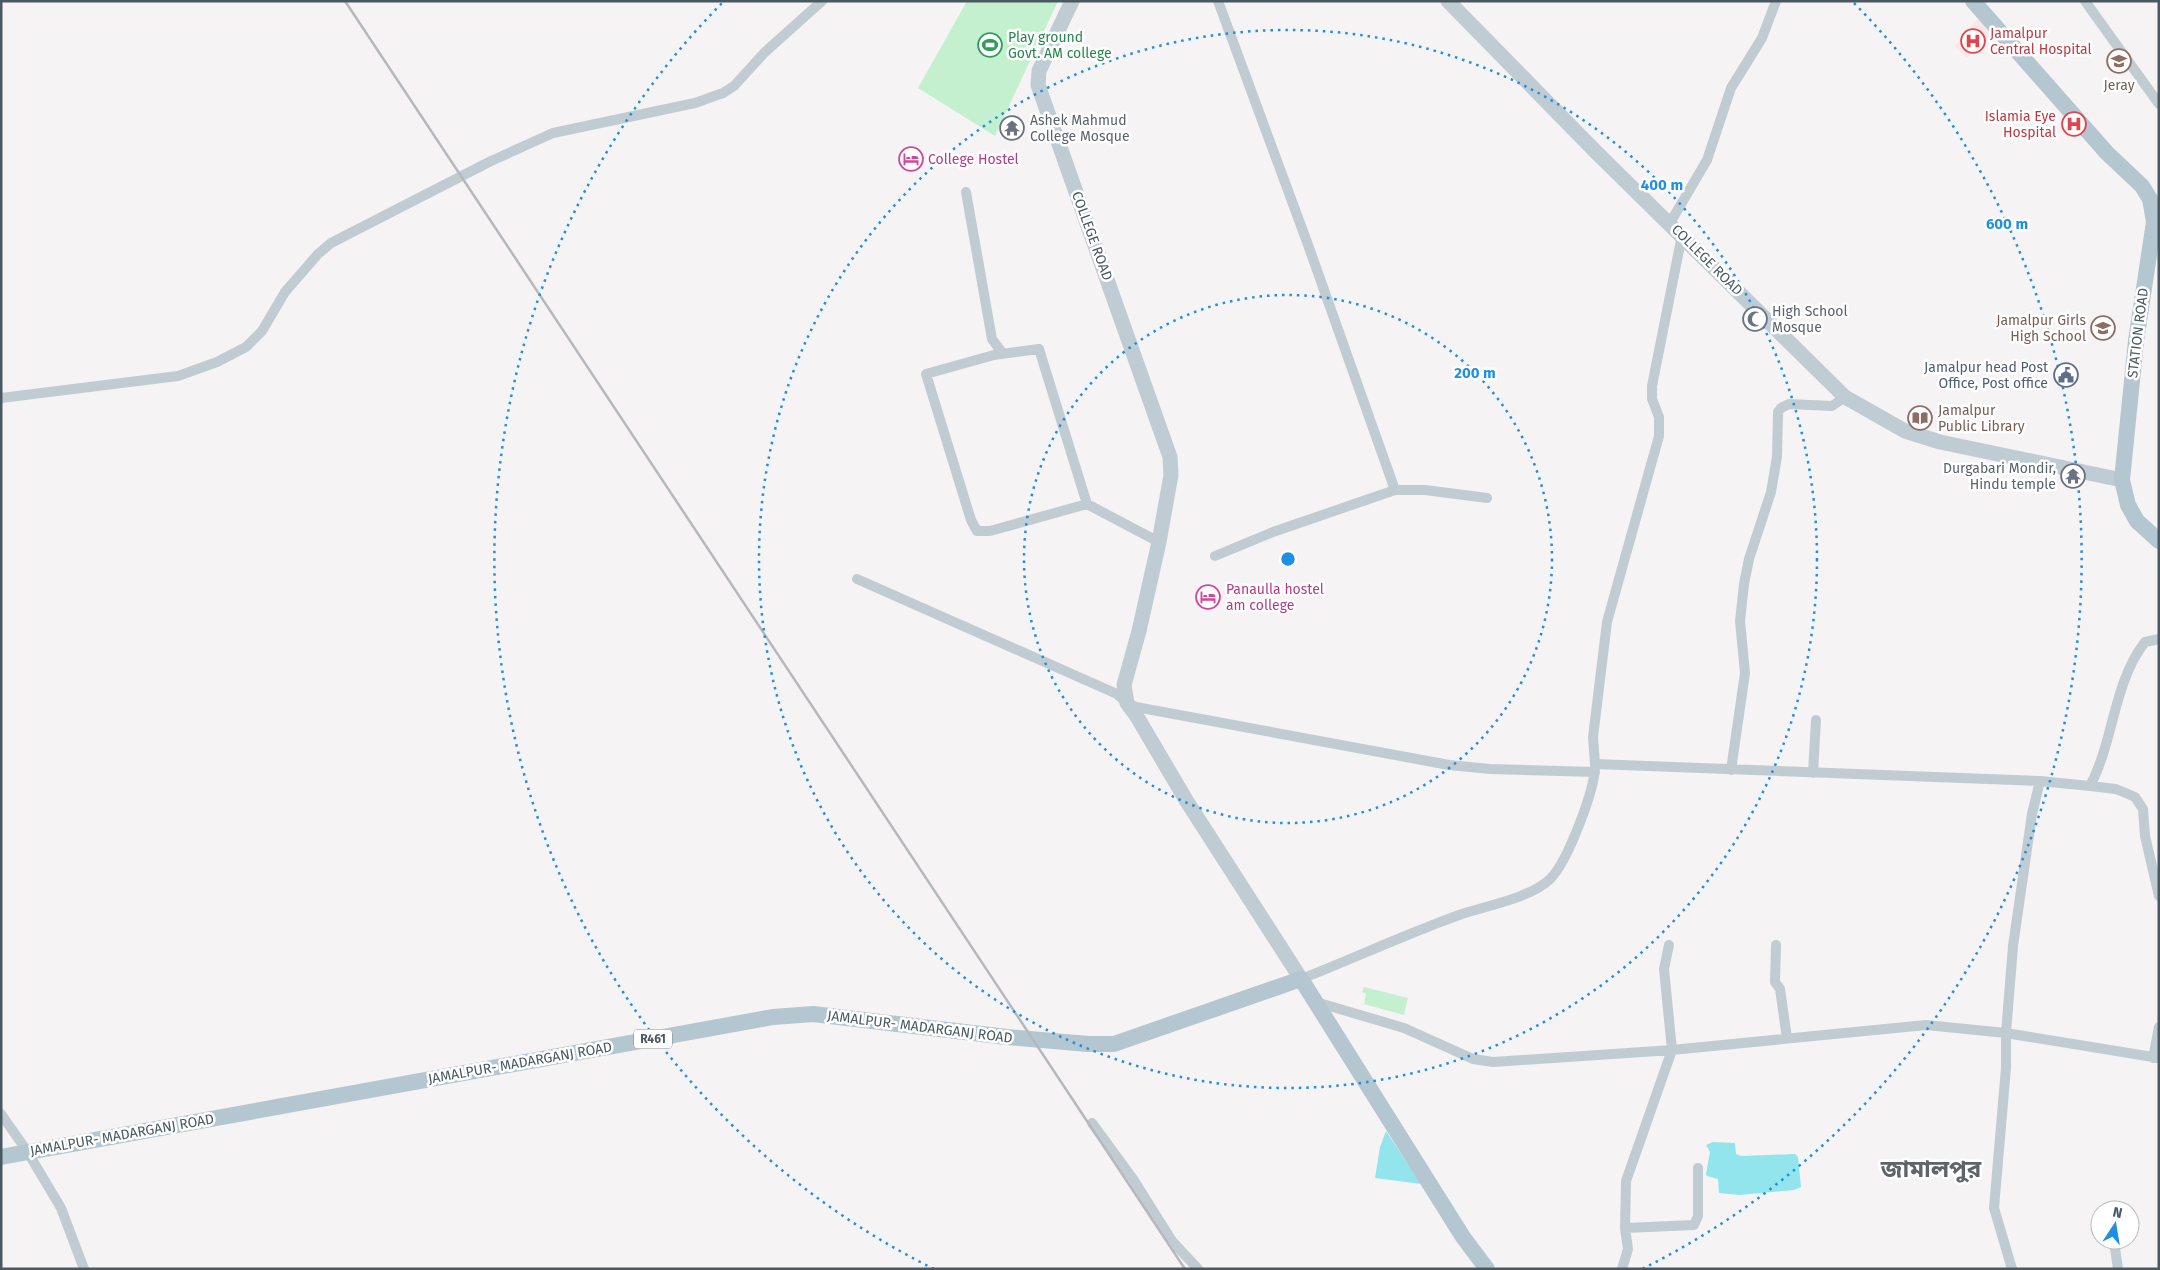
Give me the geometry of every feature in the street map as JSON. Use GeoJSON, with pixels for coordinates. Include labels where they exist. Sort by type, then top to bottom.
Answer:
{"type":"FeatureCollection","features":[{"type":"Feature","properties":{"kind":"main road","name":"COLLEGE ROAD"},"geometry":{"type":"LineString","coordinates":[[1072,1],[1039,71],[1038,84],[1170,457],[1171,474],[1159,542],[1139,632],[1124,686],[1127,704]]}},
{"type":"Feature","properties":{"kind":"main road","name":"COLLEGE ROAD"},"geometry":{"type":"LineString","coordinates":[[1448,1],[1596,152],[1845,396],[1905,431],[1940,442],[2122,480]]}},
{"type":"Feature","properties":{"kind":"main road","name":"STATION ROAD"},"geometry":{"type":"LineString","coordinates":[[1973,1],[2107,153],[2142,186],[2150,199],[2154,222],[2136,341],[2122,480],[2128,505],[2137,521],[2159,541]]}},
{"type":"Feature","properties":{"kind":"main road"},"geometry":{"type":"LineString","coordinates":[[1127,704],[1463,1237],[1487,1269]]}},
{"type":"Feature","properties":{"kind":"main road","name":"JAMALPUR- MADARGANJ ROAD"},"geometry":{"type":"LineString","coordinates":[[1,1157],[774,1017],[813,1014],[1007,1037],[1088,1044],[1114,1044],[1301,980]]}},
{"type":"Feature","properties":{"kind":"street"},"geometry":{"type":"LineString","coordinates":[[1,398],[178,376],[217,362],[246,347],[262,330],[285,292],[318,254],[338,238],[399,209],[491,161],[553,134],[695,103],[723,93],[734,86],[764,53],[822,1]]}},
{"type":"Feature","properties":{"kind":"street"},"geometry":{"type":"LineString","coordinates":[[1218,1],[1395,490]]}},
{"type":"Feature","properties":{"kind":"street"},"geometry":{"type":"LineString","coordinates":[[1670,223],[1708,160],[1731,88],[1762,38],[1776,1]]}},
{"type":"Feature","properties":{"kind":"street"},"geometry":{"type":"LineString","coordinates":[[2085,1],[2159,104]]}},
{"type":"Feature","properties":{"kind":"street"},"geometry":{"type":"LineString","coordinates":[[966,192],[992,338],[1003,354]]}},
{"type":"Feature","properties":{"kind":"street"},"geometry":{"type":"LineString","coordinates":[[1301,980],[1462,914],[1534,891],[1551,879],[1569,848],[1582,817],[1595,768],[1593,737],[1607,622],[1659,436],[1659,417],[1652,399],[1652,386],[1682,235]]}},
{"type":"Feature","properties":{"kind":"street"},"geometry":{"type":"LineString","coordinates":[[984,358],[992,338]]}},
{"type":"Feature","properties":{"kind":"street"},"geometry":{"type":"LineString","coordinates":[[1087,504],[1039,349],[984,358],[926,374],[971,520],[977,530],[990,531],[1087,504],[1159,542]]}},
{"type":"Feature","properties":{"kind":"street"},"geometry":{"type":"LineString","coordinates":[[1732,770],[1745,673],[1740,621],[1744,584],[1749,559],[1771,492],[1777,457],[1778,412],[1780,408],[1790,404],[1832,406],[1845,396]]}},
{"type":"Feature","properties":{"kind":"street"},"geometry":{"type":"LineString","coordinates":[[1216,556],[1273,532],[1395,490],[1425,490],[1487,498]]}},
{"type":"Feature","properties":{"kind":"street"},"geometry":{"type":"LineString","coordinates":[[857,579],[1117,694],[1127,704],[1136,707],[1448,765],[1490,769],[1732,770],[2040,781],[2116,789],[2135,797],[2143,809],[2145,836],[2159,896]]}},
{"type":"Feature","properties":{"kind":"street"},"geometry":{"type":"LineString","coordinates":[[2090,786],[2100,767],[2116,704],[2136,653],[2145,642],[2159,639]]}},
{"type":"Feature","properties":{"kind":"street"},"geometry":{"type":"LineString","coordinates":[[1813,773],[1816,720]]}},
{"type":"Feature","properties":{"kind":"street"},"geometry":{"type":"LineString","coordinates":[[2012,1269],[1994,1208],[2006,1068],[2006,1033],[2012,946],[2032,814],[2040,781]]}},
{"type":"Feature","properties":{"kind":"street"},"geometry":{"type":"LineString","coordinates":[[1622,1269],[1628,1250],[1625,1228],[1626,1181],[1672,1050],[1664,969],[1668,945]]}},
{"type":"Feature","properties":{"kind":"street"},"geometry":{"type":"LineString","coordinates":[[1776,945],[1775,982],[1780,989],[1787,1038]]}},
{"type":"Feature","properties":{"kind":"street"},"geometry":{"type":"LineString","coordinates":[[1316,1002],[1404,1028],[1473,1059],[1493,1062],[1672,1050],[1926,1025],[2006,1033],[2156,1058],[2159,1027]]}},
{"type":"Feature","properties":{"kind":"street"},"geometry":{"type":"LineString","coordinates":[[1,1114],[61,1208],[84,1269]]}},
{"type":"Feature","properties":{"kind":"street"},"geometry":{"type":"LineString","coordinates":[[1092,1123],[1133,1179],[1172,1241],[1198,1269]]}},
{"type":"Feature","properties":{"kind":"street"},"geometry":{"type":"LineString","coordinates":[[1625,1228],[1694,1225],[1698,1216],[1698,1168]]}},
{"type":"Feature","properties":{"kind":"street"},"geometry":{"type":"LineString","coordinates":[[2115,1250],[2118,1269]]}},
{"type":"Feature","properties":{"kind":"shaded area","name":"Jamalpur Central Hospital"},"geometry":{"type":"Polygon","coordinates":[[[1981,16],[1995,30],[1967,58],[1955,46],[1965,36],[1963,34],[1981,16]]]}},
{"type":"Feature","properties":{"kind":"green space","name":"Play ground Govt. AM college"},"geometry":{"type":"Polygon","coordinates":[[[967,1],[1058,1],[995,136],[918,88],[967,1]]]}},
{"type":"Feature","properties":{"kind":"green space"},"geometry":{"type":"Polygon","coordinates":[[[1364,987],[1408,998],[1404,1015],[1364,1004],[1366,994],[1362,992],[1364,987]]]}},
{"type":"Feature","properties":{"kind":"water"},"geometry":{"type":"Polygon","coordinates":[[[1386,1131],[1421,1184],[1375,1178],[1380,1147],[1386,1131]]]}},
{"type":"Feature","properties":{"kind":"water"},"geometry":{"type":"Polygon","coordinates":[[[1713,1142],[1735,1143],[1736,1154],[1741,1156],[1795,1154],[1798,1157],[1801,1187],[1794,1190],[1739,1195],[1719,1193],[1718,1179],[1706,1174],[1710,1152],[1706,1145],[1713,1142]]]}},
{"type":"Feature","properties":{"kind":"railway"},"geometry":{"type":"LineString","coordinates":[[345,1],[1185,1269]]}},
{"type":"Feature","properties":{"kind":"place","name":"Jamalpur Central Hospital"},"geometry":{"type":"Point","coordinates":[1973,41]}},
{"type":"Feature","properties":{"kind":"place","name":"Play ground Govt. AM college"},"geometry":{"type":"Point","coordinates":[990,45]}},
{"type":"Feature","properties":{"kind":"place","name":"Jeray"},"geometry":{"type":"Point","coordinates":[2119,61]}},
{"type":"Feature","properties":{"kind":"place","name":"Islamia Eye Hospital"},"geometry":{"type":"Point","coordinates":[2074,124]}},
{"type":"Feature","properties":{"kind":"place","name":"Ashek Mahmud College Mosque"},"geometry":{"type":"Point","coordinates":[1012,128]}},
{"type":"Feature","properties":{"kind":"place","name":"College Hostel"},"geometry":{"type":"Point","coordinates":[911,159]}},
{"type":"Feature","properties":{"kind":"place","name":"High School Mosque"},"geometry":{"type":"Point","coordinates":[1755,319]}},
{"type":"Feature","properties":{"kind":"place","name":"Jamalpur Girls High School"},"geometry":{"type":"Point","coordinates":[2103,328]}},
{"type":"Feature","properties":{"kind":"place","name":"Jamalpur head Post Office, Post office"},"geometry":{"type":"Point","coordinates":[2066,375]}},
{"type":"Feature","properties":{"kind":"place","name":"Jamalpur Public Library"},"geometry":{"type":"Point","coordinates":[1920,418]}},
{"type":"Feature","properties":{"kind":"place","name":"Durgabari Mondir, Hindu temple"},"geometry":{"type":"Point","coordinates":[2073,476]}},
{"type":"Feature","properties":{"kind":"place","name":"Panaulla hostel am college"},"geometry":{"type":"Point","coordinates":[1208,597]}},
{"type":"Feature","properties":{"kind":"district","name":"জামালপুর"},"geometry":{"type":"Point","coordinates":[1931,1169]}}]}
